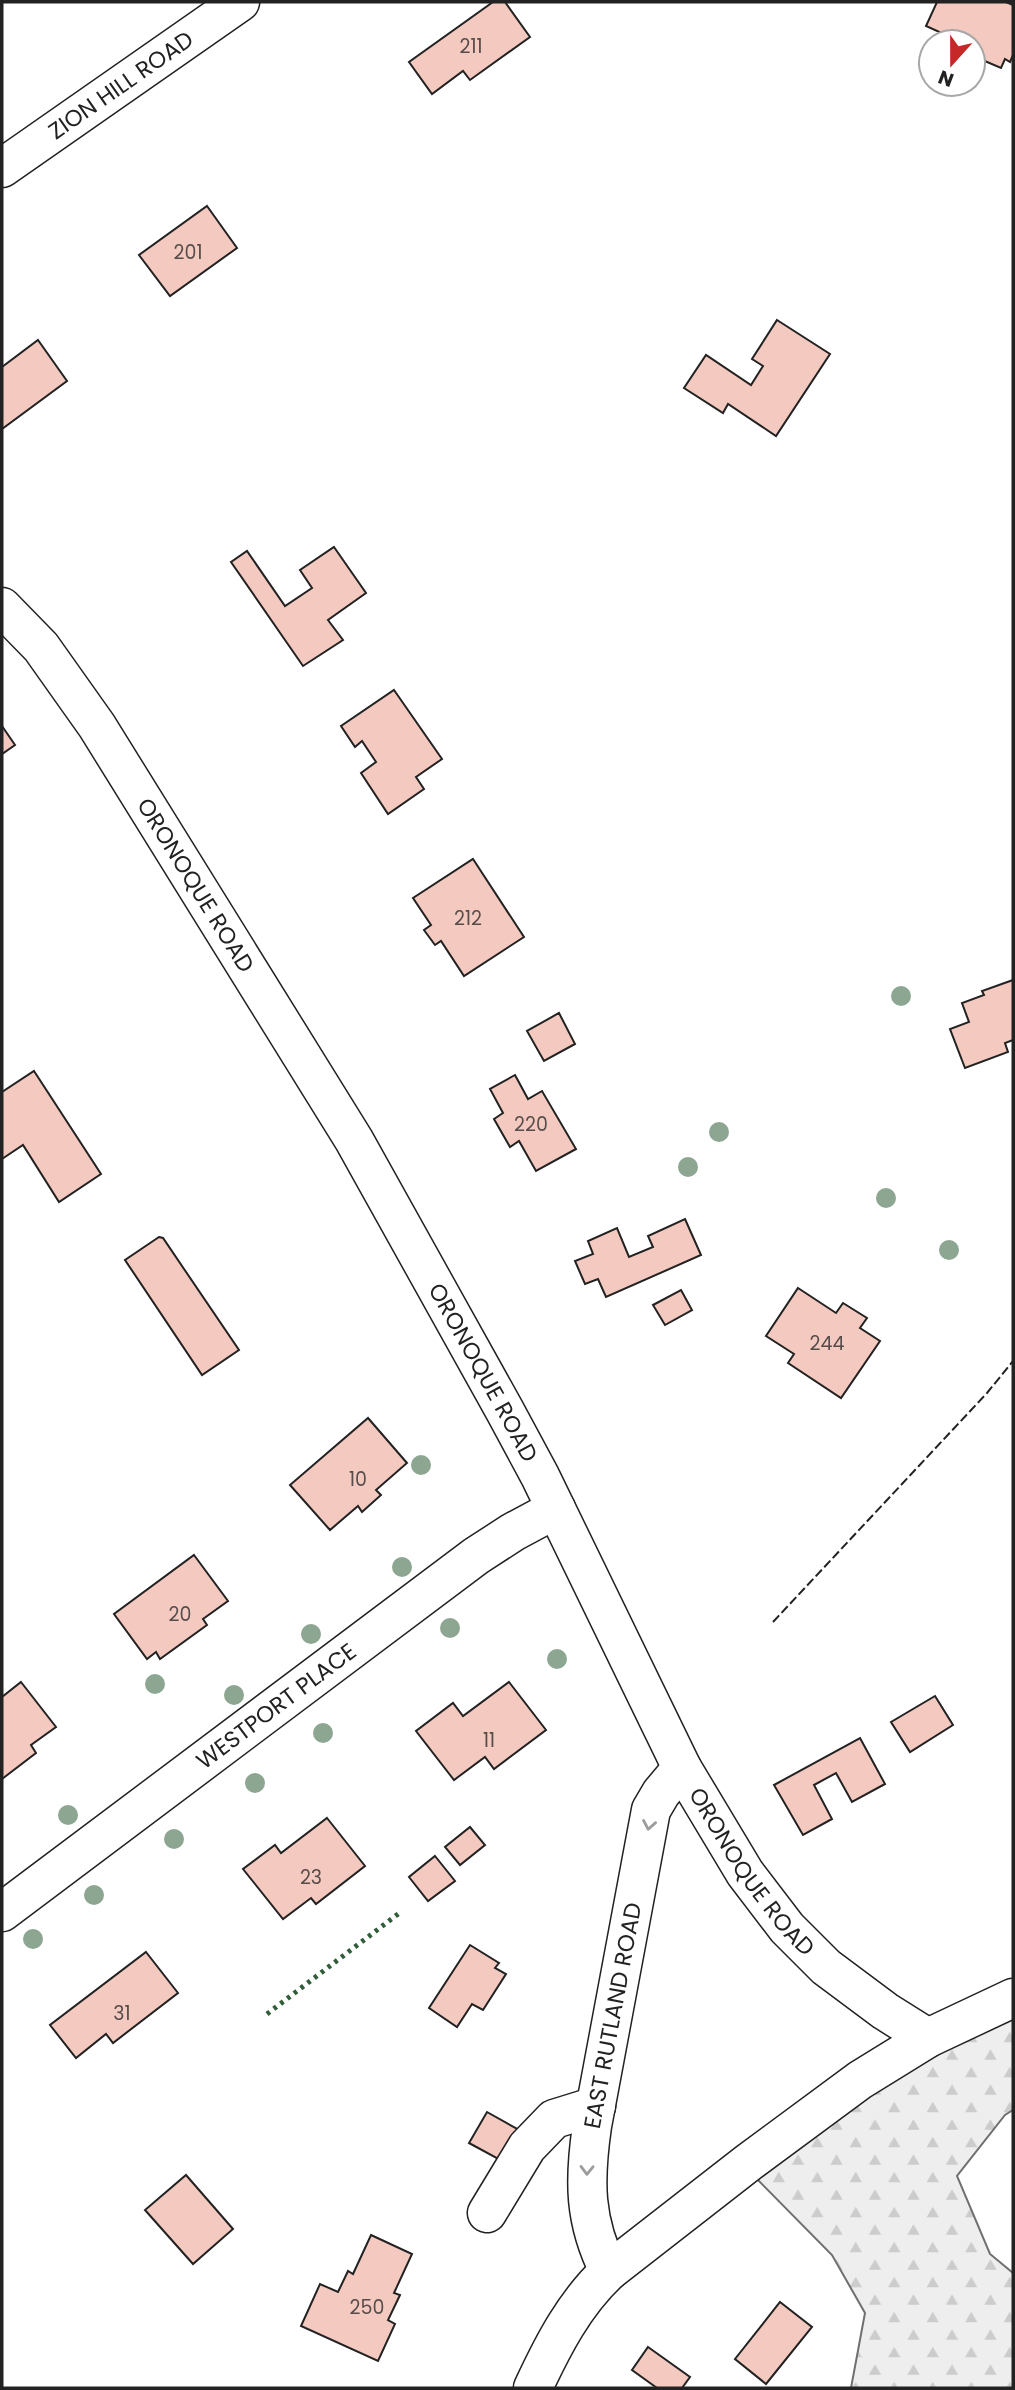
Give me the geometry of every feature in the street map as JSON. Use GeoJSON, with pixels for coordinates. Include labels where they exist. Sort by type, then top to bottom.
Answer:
{"type":"FeatureCollection","features":[{"type":"Feature","properties":{"kind":"street","name":"ZION HILL ROAD"},"geometry":{"type":"LineString","coordinates":[[2,169],[240,2]]}},
{"type":"Feature","properties":{"kind":"street","name":"ORONOQUE ROAD"},"geometry":{"type":"LineString","coordinates":[[2,607],[41,647],[97,726],[354,1139],[505,1411],[556,1509],[682,1768],[746,1873],[787,1928],[827,1967],[885,2011],[928,2038]]}},
{"type":"Feature","properties":{"kind":"street","name":"WESTPORT PLACE"},"geometry":{"type":"LineString","coordinates":[[2,1912],[476,1556],[556,1509]]}},
{"type":"Feature","properties":{"kind":"street","name":"EAST RUTLAND ROAD"},"geometry":{"type":"LineString","coordinates":[[609,2272],[594,2240],[588,2206],[587,2164],[651,1810],[682,1768]]}},
{"type":"Feature","properties":{"kind":"street"},"geometry":{"type":"LineString","coordinates":[[533,2388],[576,2308],[590,2289],[609,2272],[749,2162],[860,2080],[928,2038],[1013,1998]]}},
{"type":"Feature","properties":{"kind":"street"},"geometry":{"type":"LineString","coordinates":[[486,2213],[527,2147],[554,2119],[596,2106]]}},
{"type":"Feature","properties":{"kind":"green space"},"geometry":{"type":"Polygon","coordinates":[[[1013,2010],[1013,2110],[1005,2115],[957,2176],[990,2254],[1013,2273],[1013,2388],[851,2388],[865,2313],[832,2255],[757,2179],[870,2083],[1013,2010]]]}},
{"type":"Feature","properties":{"kind":"building"},"geometry":{"type":"Polygon","coordinates":[[[493,2],[505,2],[530,37],[470,80],[463,71],[432,94],[409,62],[493,2]]]}},
{"type":"Feature","properties":{"kind":"building"},"geometry":{"type":"Polygon","coordinates":[[[937,2],[1006,2],[1013,5],[1013,55],[1010,62],[1005,59],[1001,68],[987,62],[987,28],[926,26],[937,2]]]}},
{"type":"Feature","properties":{"kind":"building"},"geometry":{"type":"Polygon","coordinates":[[[207,206],[237,248],[170,296],[139,255],[207,206]]]}},
{"type":"Feature","properties":{"kind":"building"},"geometry":{"type":"Polygon","coordinates":[[[777,320],[830,354],[776,436],[728,404],[723,413],[684,388],[706,355],[751,385],[763,366],[752,359],[777,320]]]}},
{"type":"Feature","properties":{"kind":"building"},"geometry":{"type":"Polygon","coordinates":[[[38,340],[67,381],[2,429],[2,367],[38,340]]]}},
{"type":"Feature","properties":{"kind":"building"},"geometry":{"type":"Polygon","coordinates":[[[334,547],[366,593],[328,620],[343,640],[303,666],[231,562],[247,551],[285,606],[312,588],[300,570],[334,547]]]}},
{"type":"Feature","properties":{"kind":"building"},"geometry":{"type":"Polygon","coordinates":[[[394,690],[442,759],[416,777],[424,789],[388,814],[361,773],[376,762],[362,741],[355,747],[341,726],[394,690]]]}},
{"type":"Feature","properties":{"kind":"building"},"geometry":{"type":"Polygon","coordinates":[[[2,726],[15,745],[2,754],[2,726]]]}},
{"type":"Feature","properties":{"kind":"building"},"geometry":{"type":"Polygon","coordinates":[[[473,859],[524,937],[464,976],[441,941],[435,945],[424,930],[431,925],[413,898],[473,859]]]}},
{"type":"Feature","properties":{"kind":"building"},"geometry":{"type":"Polygon","coordinates":[[[1013,980],[1013,1040],[1005,1043],[1008,1052],[965,1068],[950,1029],[969,1022],[962,1003],[984,995],[982,991],[1013,980]]]}},
{"type":"Feature","properties":{"kind":"building"},"geometry":{"type":"Polygon","coordinates":[[[559,1013],[575,1044],[544,1061],[527,1031],[559,1013]]]}},
{"type":"Feature","properties":{"kind":"building"},"geometry":{"type":"Polygon","coordinates":[[[34,1071],[101,1174],[59,1202],[23,1145],[2,1159],[2,1092],[34,1071]]]}},
{"type":"Feature","properties":{"kind":"building"},"geometry":{"type":"Polygon","coordinates":[[[515,1075],[528,1099],[542,1091],[576,1149],[536,1171],[519,1141],[510,1147],[494,1119],[503,1113],[490,1089],[515,1075]]]}},
{"type":"Feature","properties":{"kind":"building"},"geometry":{"type":"Polygon","coordinates":[[[685,1219],[701,1255],[606,1297],[598,1279],[585,1284],[575,1261],[593,1254],[588,1241],[617,1228],[629,1257],[653,1247],[648,1236],[685,1219]]]}},
{"type":"Feature","properties":{"kind":"building"},"geometry":{"type":"Polygon","coordinates":[[[159,1237],[163,1238],[239,1350],[202,1375],[125,1260],[159,1237]]]}},
{"type":"Feature","properties":{"kind":"building"},"geometry":{"type":"Polygon","coordinates":[[[798,1288],[836,1313],[843,1303],[867,1318],[860,1328],[880,1341],[841,1398],[788,1363],[794,1354],[766,1336],[798,1288]]]}},
{"type":"Feature","properties":{"kind":"building"},"geometry":{"type":"Polygon","coordinates":[[[681,1290],[692,1310],[665,1325],[653,1305],[681,1290]]]}},
{"type":"Feature","properties":{"kind":"building"},"geometry":{"type":"Polygon","coordinates":[[[368,1418],[407,1463],[376,1490],[381,1495],[362,1512],[358,1506],[330,1530],[290,1485],[368,1418]]]}},
{"type":"Feature","properties":{"kind":"building"},"geometry":{"type":"Polygon","coordinates":[[[194,1555],[228,1601],[203,1619],[207,1625],[160,1659],[156,1652],[147,1659],[114,1614],[194,1555]]]}},
{"type":"Feature","properties":{"kind":"building"},"geometry":{"type":"Polygon","coordinates":[[[21,1682],[56,1727],[31,1745],[36,1753],[2,1779],[2,1697],[21,1682]]]}},
{"type":"Feature","properties":{"kind":"building"},"geometry":{"type":"Polygon","coordinates":[[[509,1682],[546,1730],[494,1769],[485,1757],[454,1780],[416,1731],[453,1703],[463,1716],[509,1682]]]}},
{"type":"Feature","properties":{"kind":"building"},"geometry":{"type":"Polygon","coordinates":[[[935,1696],[953,1725],[910,1752],[891,1722],[935,1696]]]}},
{"type":"Feature","properties":{"kind":"building"},"geometry":{"type":"Polygon","coordinates":[[[860,1738],[885,1784],[852,1802],[836,1773],[814,1785],[832,1819],[803,1835],[774,1785],[860,1738]]]}},
{"type":"Feature","properties":{"kind":"building"},"geometry":{"type":"Polygon","coordinates":[[[327,1818],[365,1866],[316,1904],[311,1898],[283,1919],[243,1869],[275,1845],[281,1853],[327,1818]]]}},
{"type":"Feature","properties":{"kind":"building"},"geometry":{"type":"Polygon","coordinates":[[[470,1827],[485,1845],[460,1865],[445,1847],[470,1827]]]}},
{"type":"Feature","properties":{"kind":"building"},"geometry":{"type":"Polygon","coordinates":[[[435,1856],[455,1881],[428,1901],[409,1877],[435,1856]]]}},
{"type":"Feature","properties":{"kind":"building"},"geometry":{"type":"Polygon","coordinates":[[[470,1945],[499,1963],[495,1968],[506,1974],[483,2010],[472,2004],[457,2027],[429,2008],[470,1945]]]}},
{"type":"Feature","properties":{"kind":"building"},"geometry":{"type":"Polygon","coordinates":[[[146,1952],[178,1993],[113,2043],[106,2034],[76,2058],[50,2025],[146,1952]]]}},
{"type":"Feature","properties":{"kind":"building"},"geometry":{"type":"Polygon","coordinates":[[[487,2112],[519,2130],[502,2161],[469,2143],[487,2112]]]}},
{"type":"Feature","properties":{"kind":"building"},"geometry":{"type":"Polygon","coordinates":[[[186,2175],[233,2229],[193,2264],[145,2210],[186,2175]]]}},
{"type":"Feature","properties":{"kind":"building"},"geometry":{"type":"Polygon","coordinates":[[[371,2235],[412,2254],[394,2293],[400,2295],[388,2320],[395,2324],[378,2361],[301,2326],[320,2284],[338,2292],[348,2271],[353,2274],[371,2235]]]}},
{"type":"Feature","properties":{"kind":"building"},"geometry":{"type":"Polygon","coordinates":[[[780,2302],[812,2327],[766,2384],[735,2359],[780,2302]]]}},
{"type":"Feature","properties":{"kind":"building"},"geometry":{"type":"Polygon","coordinates":[[[648,2347],[690,2377],[682,2388],[657,2388],[632,2370],[648,2347]]]}},
{"type":"Feature","properties":{"kind":"hedge"},"geometry":{"type":"LineString","coordinates":[[267,2014],[402,1911]]}},
{"type":"Feature","properties":{"kind":"fence"},"geometry":{"type":"LineString","coordinates":[[773,1622],[987,1393],[1013,1361]]}}]}
